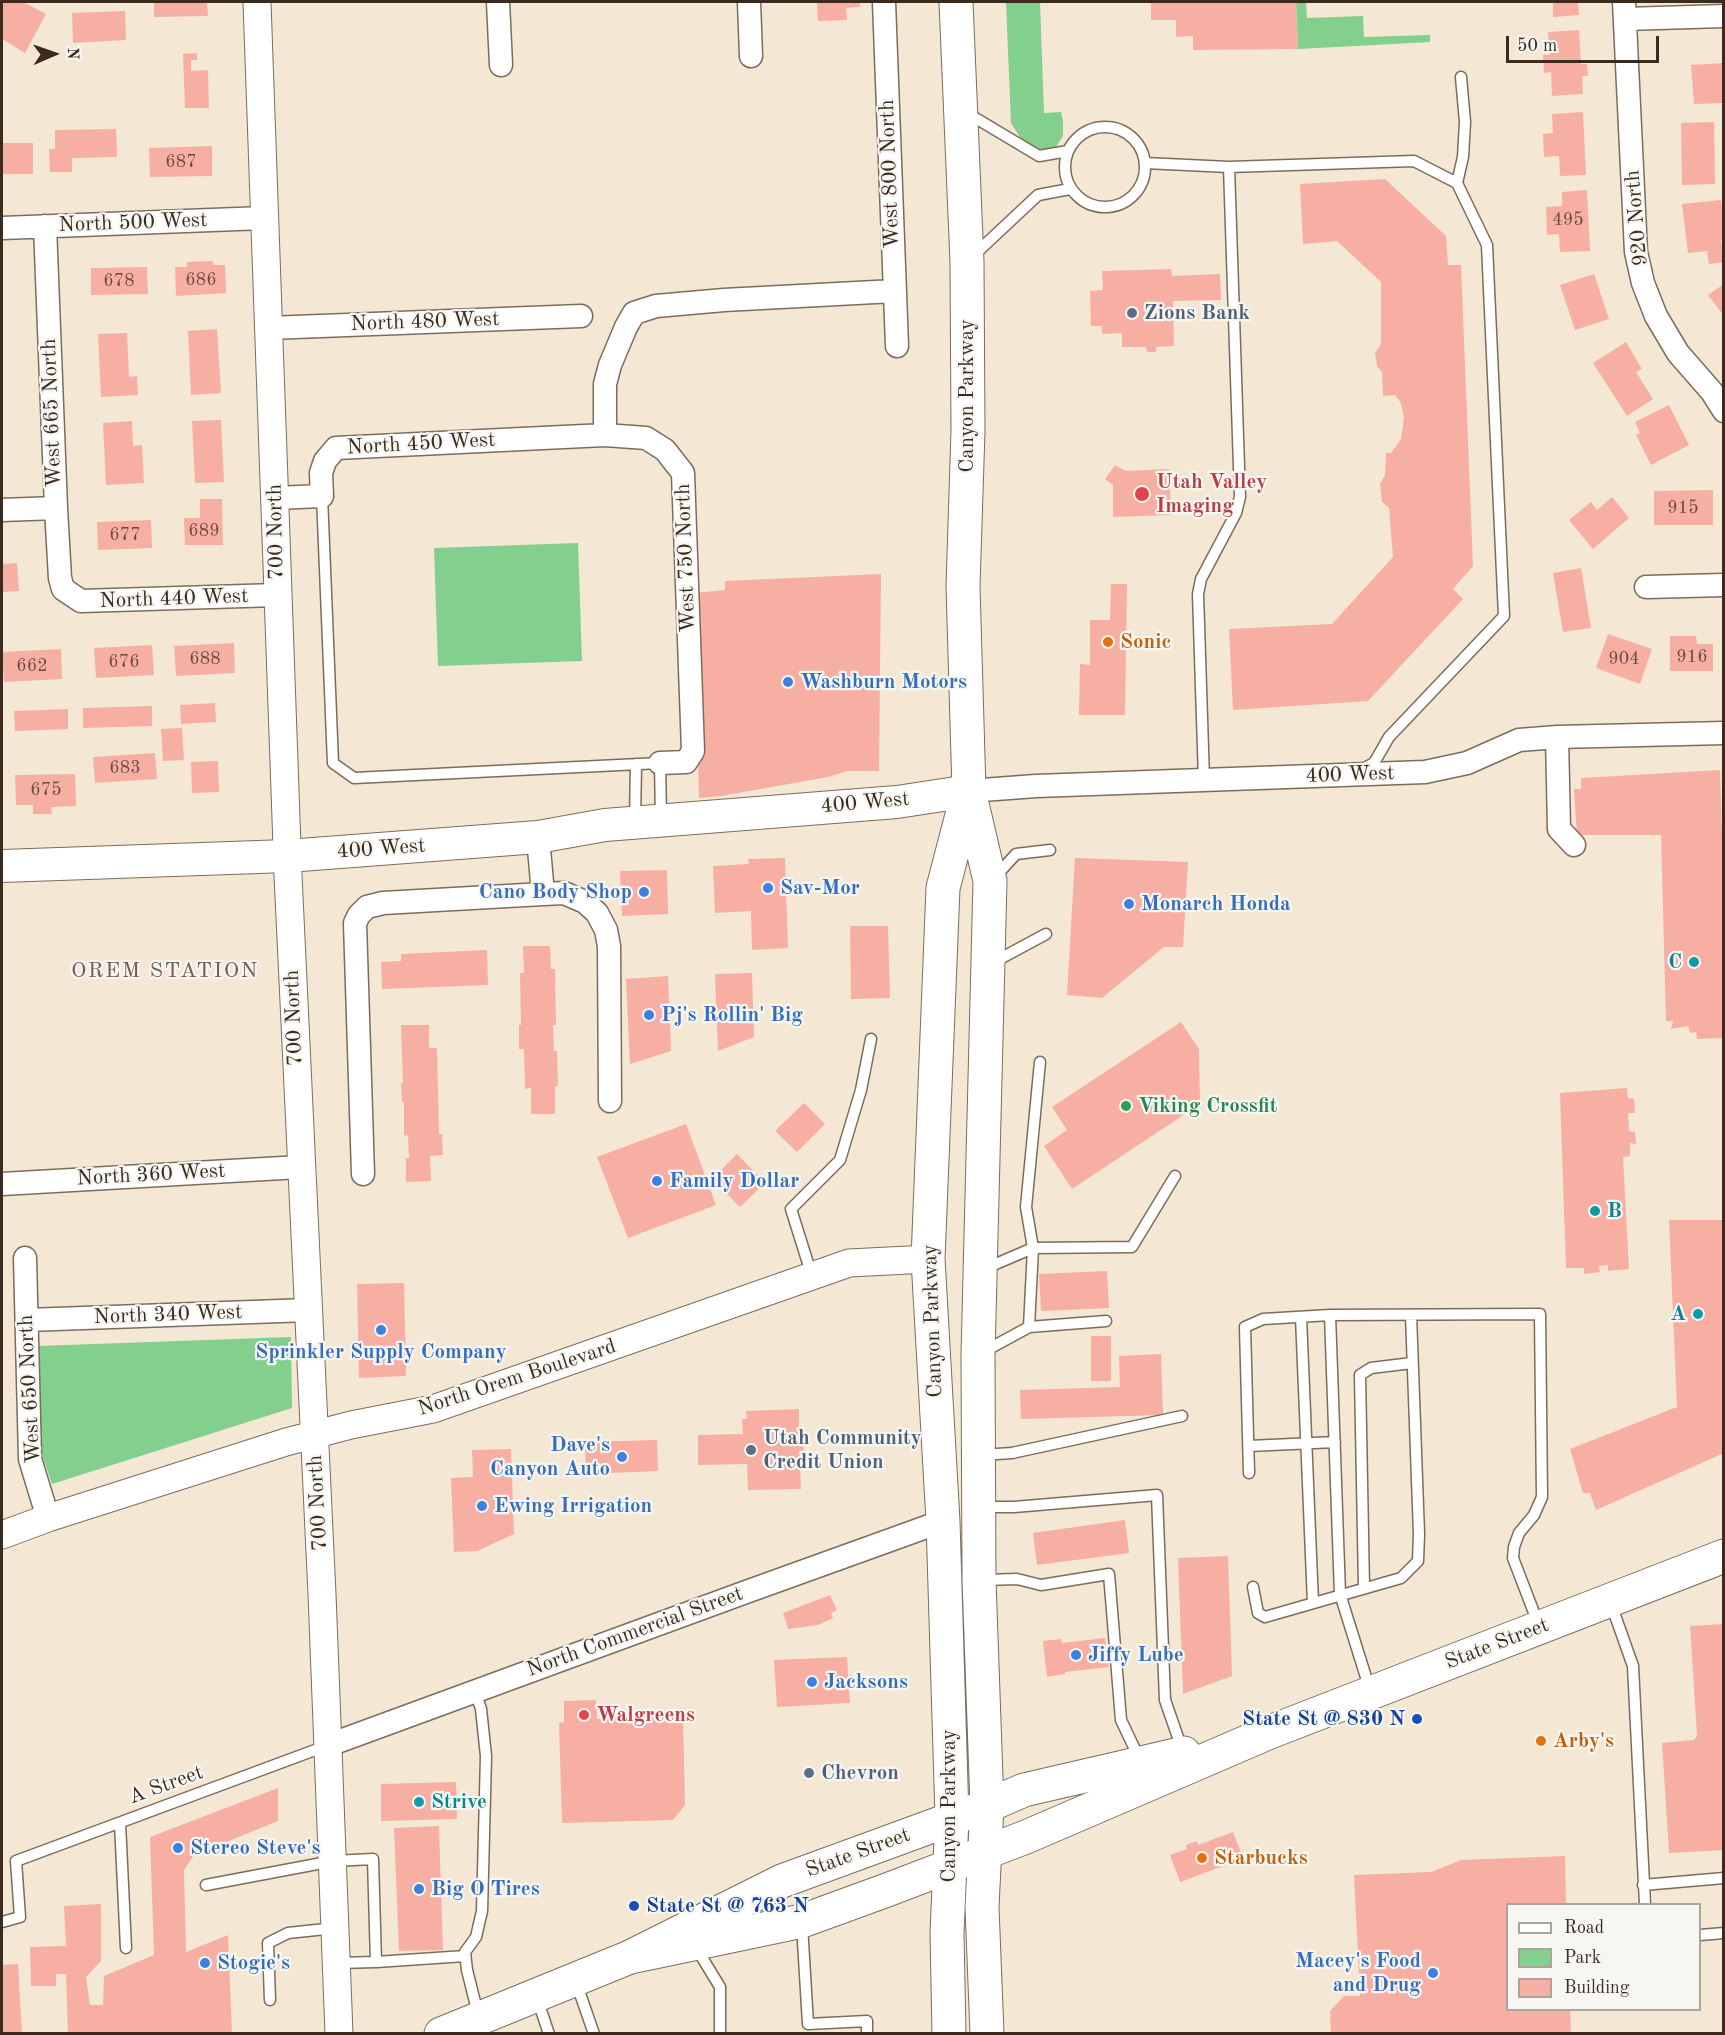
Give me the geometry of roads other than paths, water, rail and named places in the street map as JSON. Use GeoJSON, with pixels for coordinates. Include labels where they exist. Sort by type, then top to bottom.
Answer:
{"type":"FeatureCollection","features":[{"type":"Feature","properties":{"kind":"main road","name":"Canyon Parkway"},"geometry":{"type":"LineString","coordinates":[[956,2],[967,262],[968,431],[963,586],[969,791],[990,881],[978,1355],[979,1580],[987,1806],[982,1907],[987,2034]]}},
{"type":"Feature","properties":{"kind":"main road","name":"Canyon Parkway"},"geometry":{"type":"LineString","coordinates":[[950,2034],[947,1933],[952,1817],[943,1521],[928,1259],[942,888],[969,791]]}},
{"type":"Feature","properties":{"kind":"main road","name":"400 West"},"geometry":{"type":"LineString","coordinates":[[2,866],[287,856],[538,837],[605,825],[897,802],[969,791]]}},
{"type":"Feature","properties":{"kind":"main road","name":"State Street"},"geometry":{"type":"LineString","coordinates":[[630,1957],[802,1921],[1026,1837],[1270,1732],[1724,1556]]}},
{"type":"Feature","properties":{"kind":"main road","name":"State Street"},"geometry":{"type":"LineString","coordinates":[[441,2034],[630,1957],[782,1881],[987,1806],[1024,1790],[1270,1732]]}},
{"type":"Feature","properties":{"kind":"street","name":"700 North"},"geometry":{"type":"LineString","coordinates":[[257,2],[287,856],[329,1745],[339,2034]]}},
{"type":"Feature","properties":{"kind":"street"},"geometry":{"type":"LineString","coordinates":[[498,2],[501,65]]}},
{"type":"Feature","properties":{"kind":"street"},"geometry":{"type":"LineString","coordinates":[[749,2],[751,56]]}},
{"type":"Feature","properties":{"kind":"street","name":"West 800 North"},"geometry":{"type":"LineString","coordinates":[[884,2],[897,346]]}},
{"type":"Feature","properties":{"kind":"street"},"geometry":{"type":"LineString","coordinates":[[1624,10],[1724,16]]}},
{"type":"Feature","properties":{"kind":"street","name":"920 North"},"geometry":{"type":"LineString","coordinates":[[1624,10],[1636,252],[1643,283],[1656,316],[1678,353],[1712,392],[1724,411]]}},
{"type":"Feature","properties":{"kind":"street","name":"North 500 West"},"geometry":{"type":"LineString","coordinates":[[2,228],[264,218]]}},
{"type":"Feature","properties":{"kind":"street","name":"West 665 North"},"geometry":{"type":"LineString","coordinates":[[45,226],[60,578],[63,589],[71,596]]}},
{"type":"Feature","properties":{"kind":"street"},"geometry":{"type":"LineString","coordinates":[[605,435],[608,374],[626,327],[634,313],[656,306],[724,300],[894,291]]}},
{"type":"Feature","properties":{"kind":"street","name":"North 480 West"},"geometry":{"type":"LineString","coordinates":[[269,328],[581,316]]}},
{"type":"Feature","properties":{"kind":"street","name":"North 450 West"},"geometry":{"type":"LineString","coordinates":[[322,496],[321,473],[325,461],[336,448],[605,435]]}},
{"type":"Feature","properties":{"kind":"street","name":"West 750 North"},"geometry":{"type":"LineString","coordinates":[[605,435],[646,438],[665,450],[683,473],[693,751],[686,762],[660,763]]}},
{"type":"Feature","properties":{"kind":"street"},"geometry":{"type":"LineString","coordinates":[[275,498],[322,496]]}},
{"type":"Feature","properties":{"kind":"street"},"geometry":{"type":"LineString","coordinates":[[2,510],[56,508]]}},
{"type":"Feature","properties":{"kind":"street"},"geometry":{"type":"LineString","coordinates":[[1646,587],[1724,585]]}},
{"type":"Feature","properties":{"kind":"street","name":"North 440 West"},"geometry":{"type":"LineString","coordinates":[[71,596],[81,602],[277,595]]}},
{"type":"Feature","properties":{"kind":"street","name":"400 West"},"geometry":{"type":"LineString","coordinates":[[969,791],[1036,786],[1425,772],[1467,763],[1519,740],[1724,733]]}},
{"type":"Feature","properties":{"kind":"street"},"geometry":{"type":"LineString","coordinates":[[1557,737],[1559,829],[1574,845]]}},
{"type":"Feature","properties":{"kind":"street"},"geometry":{"type":"LineString","coordinates":[[538,837],[543,894]]}},
{"type":"Feature","properties":{"kind":"street"},"geometry":{"type":"LineString","coordinates":[[363,1174],[355,923],[367,907],[383,903],[564,893],[585,902],[597,913],[606,930],[609,946],[610,1101]]}},
{"type":"Feature","properties":{"kind":"street","name":"North 360 West"},"geometry":{"type":"LineString","coordinates":[[2,1184],[300,1167]]}},
{"type":"Feature","properties":{"kind":"street","name":"West 650 North"},"geometry":{"type":"LineString","coordinates":[[25,1258],[30,1459],[48,1518]]}},
{"type":"Feature","properties":{"kind":"street","name":"North Orem Boulevard"},"geometry":{"type":"LineString","coordinates":[[2,1535],[48,1518],[314,1434],[433,1409],[849,1263],[928,1259]]}},
{"type":"Feature","properties":{"kind":"street","name":"North 340 West"},"geometry":{"type":"LineString","coordinates":[[27,1320],[309,1310]]}},
{"type":"Feature","properties":{"kind":"street","name":"North Commercial Street"},"geometry":{"type":"LineString","coordinates":[[329,1745],[943,1521]]}},
{"type":"Feature","properties":{"kind":"lane"},"geometry":{"type":"LineString","coordinates":[[1457,183],[1463,157],[1464,122],[1461,77]]}},
{"type":"Feature","properties":{"kind":"lane"},"geometry":{"type":"LineString","coordinates":[[961,110],[1039,156],[1068,151]]}},
{"type":"Feature","properties":{"kind":"lane"},"geometry":{"type":"LineString","coordinates":[[1100,127],[1118,129],[1130,136],[1141,149],[1145,163],[1141,185],[1133,196],[1116,206],[1094,206],[1082,200],[1070,189],[1065,171],[1068,151],[1076,139],[1087,131],[1100,127]]}},
{"type":"Feature","properties":{"kind":"lane"},"geometry":{"type":"LineString","coordinates":[[1145,163],[1229,167],[1414,161],[1457,183],[1486,245],[1504,616],[1389,737],[1374,763],[1352,775]]}},
{"type":"Feature","properties":{"kind":"lane"},"geometry":{"type":"LineString","coordinates":[[1204,780],[1198,594],[1200,579],[1236,513],[1240,497],[1229,167]]}},
{"type":"Feature","properties":{"kind":"lane"},"geometry":{"type":"LineString","coordinates":[[967,262],[1038,195],[1070,189]]}},
{"type":"Feature","properties":{"kind":"lane"},"geometry":{"type":"LineString","coordinates":[[322,496],[333,763],[354,778],[660,763],[648,821]]}},
{"type":"Feature","properties":{"kind":"lane"},"geometry":{"type":"LineString","coordinates":[[636,764],[648,821]]}},
{"type":"Feature","properties":{"kind":"lane"},"geometry":{"type":"LineString","coordinates":[[990,881],[1016,854],[1050,850]]}},
{"type":"Feature","properties":{"kind":"lane"},"geometry":{"type":"LineString","coordinates":[[988,965],[1046,934]]}},
{"type":"Feature","properties":{"kind":"lane"},"geometry":{"type":"LineString","coordinates":[[812,1276],[791,1209],[840,1160],[861,1090],[871,1039]]}},
{"type":"Feature","properties":{"kind":"lane"},"geometry":{"type":"LineString","coordinates":[[1029,1327],[1033,1248],[1026,1207],[1041,1062]]}},
{"type":"Feature","properties":{"kind":"lane"},"geometry":{"type":"LineString","coordinates":[[981,1271],[1033,1248],[1132,1246],[1175,1176]]}},
{"type":"Feature","properties":{"kind":"lane"},"geometry":{"type":"LineString","coordinates":[[1249,1473],[1245,1327],[1263,1319],[1330,1315],[1540,1314],[1542,1497],[1534,1515],[1519,1533],[1513,1558],[1540,1627]]}},
{"type":"Feature","properties":{"kind":"lane"},"geometry":{"type":"LineString","coordinates":[[1330,1315],[1340,1594],[1371,1693]]}},
{"type":"Feature","properties":{"kind":"lane"},"geometry":{"type":"LineString","coordinates":[[1253,1587],[1258,1613],[1265,1617],[1401,1578],[1418,1561],[1411,1315]]}},
{"type":"Feature","properties":{"kind":"lane"},"geometry":{"type":"LineString","coordinates":[[1301,1317],[1313,1603]]}},
{"type":"Feature","properties":{"kind":"lane"},"geometry":{"type":"LineString","coordinates":[[978,1355],[1029,1327],[1106,1321]]}},
{"type":"Feature","properties":{"kind":"lane"},"geometry":{"type":"LineString","coordinates":[[1364,1588],[1360,1375],[1371,1368],[1412,1363]]}},
{"type":"Feature","properties":{"kind":"lane"},"geometry":{"type":"LineString","coordinates":[[979,1455],[1012,1453],[1182,1416]]}},
{"type":"Feature","properties":{"kind":"lane"},"geometry":{"type":"LineString","coordinates":[[1249,1446],[1335,1442]]}},
{"type":"Feature","properties":{"kind":"lane"},"geometry":{"type":"LineString","coordinates":[[980,1507],[1014,1507],[1157,1495],[1165,1700],[1183,1753]]}},
{"type":"Feature","properties":{"kind":"lane"},"geometry":{"type":"LineString","coordinates":[[979,1580],[1017,1580],[1041,1585],[1109,1574],[1121,1720],[1141,1763]]}},
{"type":"Feature","properties":{"kind":"lane"},"geometry":{"type":"LineString","coordinates":[[1610,1600],[1633,1665],[1644,1903]]}},
{"type":"Feature","properties":{"kind":"lane"},"geometry":{"type":"LineString","coordinates":[[475,1691],[481,1709],[486,1756],[482,1911],[476,1937],[465,1952],[465,1956],[479,2018]]}},
{"type":"Feature","properties":{"kind":"lane","name":"A Street"},"geometry":{"type":"LineString","coordinates":[[2,1922],[20,1917],[16,1861],[329,1745]]}},
{"type":"Feature","properties":{"kind":"lane"},"geometry":{"type":"LineString","coordinates":[[120,1822],[126,1948]]}},
{"type":"Feature","properties":{"kind":"lane"},"geometry":{"type":"LineString","coordinates":[[206,1885],[333,1861],[373,1859],[376,1962]]}},
{"type":"Feature","properties":{"kind":"lane"},"geometry":{"type":"LineString","coordinates":[[1643,1885],[1724,1878]]}},
{"type":"Feature","properties":{"kind":"lane"},"geometry":{"type":"LineString","coordinates":[[802,1921],[807,1972],[808,2024],[867,2021],[867,2034]]}},
{"type":"Feature","properties":{"kind":"lane"},"geometry":{"type":"LineString","coordinates":[[270,2000],[268,1943],[288,1933],[335,1928]]}},
{"type":"Feature","properties":{"kind":"lane"},"geometry":{"type":"LineString","coordinates":[[1701,1935],[1724,1933]]}},
{"type":"Feature","properties":{"kind":"lane"},"geometry":{"type":"LineString","coordinates":[[693,1944],[720,1987],[720,2034]]}},
{"type":"Feature","properties":{"kind":"lane"},"geometry":{"type":"LineString","coordinates":[[336,1963],[465,1956]]}},
{"type":"Feature","properties":{"kind":"lane"},"geometry":{"type":"LineString","coordinates":[[574,1979],[594,2034]]}},
{"type":"Feature","properties":{"kind":"lane"},"geometry":{"type":"LineString","coordinates":[[536,1995],[549,2034]]}},
{"type":"Feature","properties":{"kind":"place","name":"Zions Bank"},"geometry":{"type":"Point","coordinates":[1132,313]}},
{"type":"Feature","properties":{"kind":"place","name":"Utah Valley Imaging"},"geometry":{"type":"Point","coordinates":[1142,494]}},
{"type":"Feature","properties":{"kind":"place","name":"Sonic"},"geometry":{"type":"Point","coordinates":[1108,642]}},
{"type":"Feature","properties":{"kind":"place","name":"Washburn Motors"},"geometry":{"type":"Point","coordinates":[788,682]}},
{"type":"Feature","properties":{"kind":"place","name":"Sav-Mor"},"geometry":{"type":"Point","coordinates":[768,888]}},
{"type":"Feature","properties":{"kind":"place","name":"Cano Body Shop"},"geometry":{"type":"Point","coordinates":[644,892]}},
{"type":"Feature","properties":{"kind":"place","name":"Monarch Honda"},"geometry":{"type":"Point","coordinates":[1129,904]}},
{"type":"Feature","properties":{"kind":"place","name":"C"},"geometry":{"type":"Point","coordinates":[1694,962]}},
{"type":"Feature","properties":{"kind":"place","name":"Pj's Rollin' Big"},"geometry":{"type":"Point","coordinates":[649,1015]}},
{"type":"Feature","properties":{"kind":"place","name":"Viking Crossfit"},"geometry":{"type":"Point","coordinates":[1126,1106]}},
{"type":"Feature","properties":{"kind":"place","name":"Family Dollar"},"geometry":{"type":"Point","coordinates":[657,1181]}},
{"type":"Feature","properties":{"kind":"place","name":"B"},"geometry":{"type":"Point","coordinates":[1595,1211]}},
{"type":"Feature","properties":{"kind":"place","name":"A"},"geometry":{"type":"Point","coordinates":[1698,1314]}},
{"type":"Feature","properties":{"kind":"place","name":"Sprinkler Supply Company"},"geometry":{"type":"Point","coordinates":[381,1330]}},
{"type":"Feature","properties":{"kind":"place","name":"Utah Community Credit Union"},"geometry":{"type":"Point","coordinates":[751,1450]}},
{"type":"Feature","properties":{"kind":"place","name":"Dave's Canyon Auto"},"geometry":{"type":"Point","coordinates":[622,1457]}},
{"type":"Feature","properties":{"kind":"place","name":"Ewing Irrigation"},"geometry":{"type":"Point","coordinates":[482,1506]}},
{"type":"Feature","properties":{"kind":"place","name":"Jiffy Lube"},"geometry":{"type":"Point","coordinates":[1076,1655]}},
{"type":"Feature","properties":{"kind":"place","name":"Jacksons"},"geometry":{"type":"Point","coordinates":[812,1682]}},
{"type":"Feature","properties":{"kind":"place","name":"Walgreens"},"geometry":{"type":"Point","coordinates":[584,1715]}},
{"type":"Feature","properties":{"kind":"place","name":"State St @ 830 N"},"geometry":{"type":"Point","coordinates":[1417,1719]}},
{"type":"Feature","properties":{"kind":"place","name":"Arby's"},"geometry":{"type":"Point","coordinates":[1541,1741]}},
{"type":"Feature","properties":{"kind":"place","name":"Chevron"},"geometry":{"type":"Point","coordinates":[809,1773]}},
{"type":"Feature","properties":{"kind":"place","name":"Strive"},"geometry":{"type":"Point","coordinates":[419,1802]}},
{"type":"Feature","properties":{"kind":"place","name":"Stereo Steve's"},"geometry":{"type":"Point","coordinates":[178,1848]}},
{"type":"Feature","properties":{"kind":"place","name":"Starbucks"},"geometry":{"type":"Point","coordinates":[1202,1858]}},
{"type":"Feature","properties":{"kind":"place","name":"Big O Tires"},"geometry":{"type":"Point","coordinates":[419,1889]}},
{"type":"Feature","properties":{"kind":"place","name":"State St @ 763 N"},"geometry":{"type":"Point","coordinates":[634,1906]}},
{"type":"Feature","properties":{"kind":"place","name":"Stogie's"},"geometry":{"type":"Point","coordinates":[205,1963]}},
{"type":"Feature","properties":{"kind":"place","name":"Macey's Food and Drug"},"geometry":{"type":"Point","coordinates":[1433,1973]}},
{"type":"Feature","properties":{"kind":"district","name":"OREM STATION"},"geometry":{"type":"Point","coordinates":[165,971]}}]}
